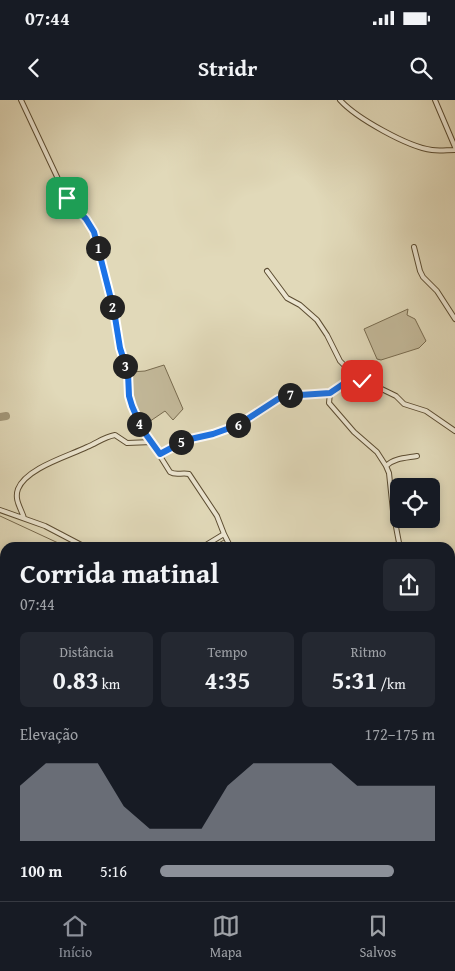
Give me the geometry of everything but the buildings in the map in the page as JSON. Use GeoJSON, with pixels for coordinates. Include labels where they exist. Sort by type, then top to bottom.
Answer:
{"type":"FeatureCollection","features":[{"type":"Feature","properties":{"kind":"street"},"geometry":{"type":"LineString","coordinates":[[21,100],[67,198],[86,219],[94,232],[114,311],[120,348],[128,373],[129,396],[135,416],[172,474],[189,474],[217,516],[228,542]]}},
{"type":"Feature","properties":{"kind":"street"},"geometry":{"type":"LineString","coordinates":[[340,100],[351,110],[376,126],[412,145],[433,150],[455,148],[435,100]]}},
{"type":"Feature","properties":{"kind":"street"},"geometry":{"type":"LineString","coordinates":[[414,247],[423,277],[437,291],[455,319]]}},
{"type":"Feature","properties":{"kind":"street"},"geometry":{"type":"LineString","coordinates":[[267,272],[287,298],[300,305],[317,320],[327,335],[340,362],[355,376],[396,396],[404,404],[426,411],[455,430]]}},
{"type":"Feature","properties":{"kind":"street"},"geometry":{"type":"LineString","coordinates":[[160,454],[186,440],[213,434],[238,425],[285,396],[330,393],[355,376]]}},
{"type":"Feature","properties":{"kind":"street"},"geometry":{"type":"LineString","coordinates":[[330,393],[329,403],[354,432],[374,449],[386,466],[389,473],[399,542]]}},
{"type":"Feature","properties":{"kind":"street"},"geometry":{"type":"LineString","coordinates":[[24,518],[16,500],[17,490],[23,481],[42,466],[69,456],[104,437],[116,435],[127,443],[152,442]]}},
{"type":"Feature","properties":{"kind":"street"},"geometry":{"type":"LineString","coordinates":[[386,466],[398,459],[417,456]]}},
{"type":"Feature","properties":{"kind":"street"},"geometry":{"type":"LineString","coordinates":[[0,510],[45,526],[76,542]]}},
{"type":"Feature","properties":{"kind":"street"},"geometry":{"type":"LineString","coordinates":[[211,542],[224,534]]}},
{"type":"Feature","properties":{"kind":"shaded area"},"geometry":{"type":"Polygon","coordinates":[[[408,309],[407,315],[415,319],[426,341],[419,348],[381,360],[377,359],[364,329],[408,309]]]}},
{"type":"Feature","properties":{"kind":"shaded area"},"geometry":{"type":"Polygon","coordinates":[[[164,365],[183,409],[173,420],[165,411],[143,426],[136,413],[133,400],[131,372],[145,371],[164,365]]]}},
{"type":"Feature","properties":{"kind":"waterway"},"geometry":{"type":"LineString","coordinates":[[0,417],[6,416]]}},
{"type":"Feature","properties":{"kind":"waterway"},"geometry":{"type":"LineString","coordinates":[[0,516],[56,542]]}},
{"type":"Feature","properties":{"kind":"waterway"},"geometry":{"type":"LineString","coordinates":[[220,542],[224,540]]}},
{"type":"Feature","properties":{"kind":"route"},"geometry":{"type":"LineString","coordinates":[[67,198],[86,219],[94,232],[114,311],[116,334],[128,373],[129,396],[135,416],[160,454],[177,443],[229,430],[285,396],[330,393],[355,376],[362,381]]}}]}
